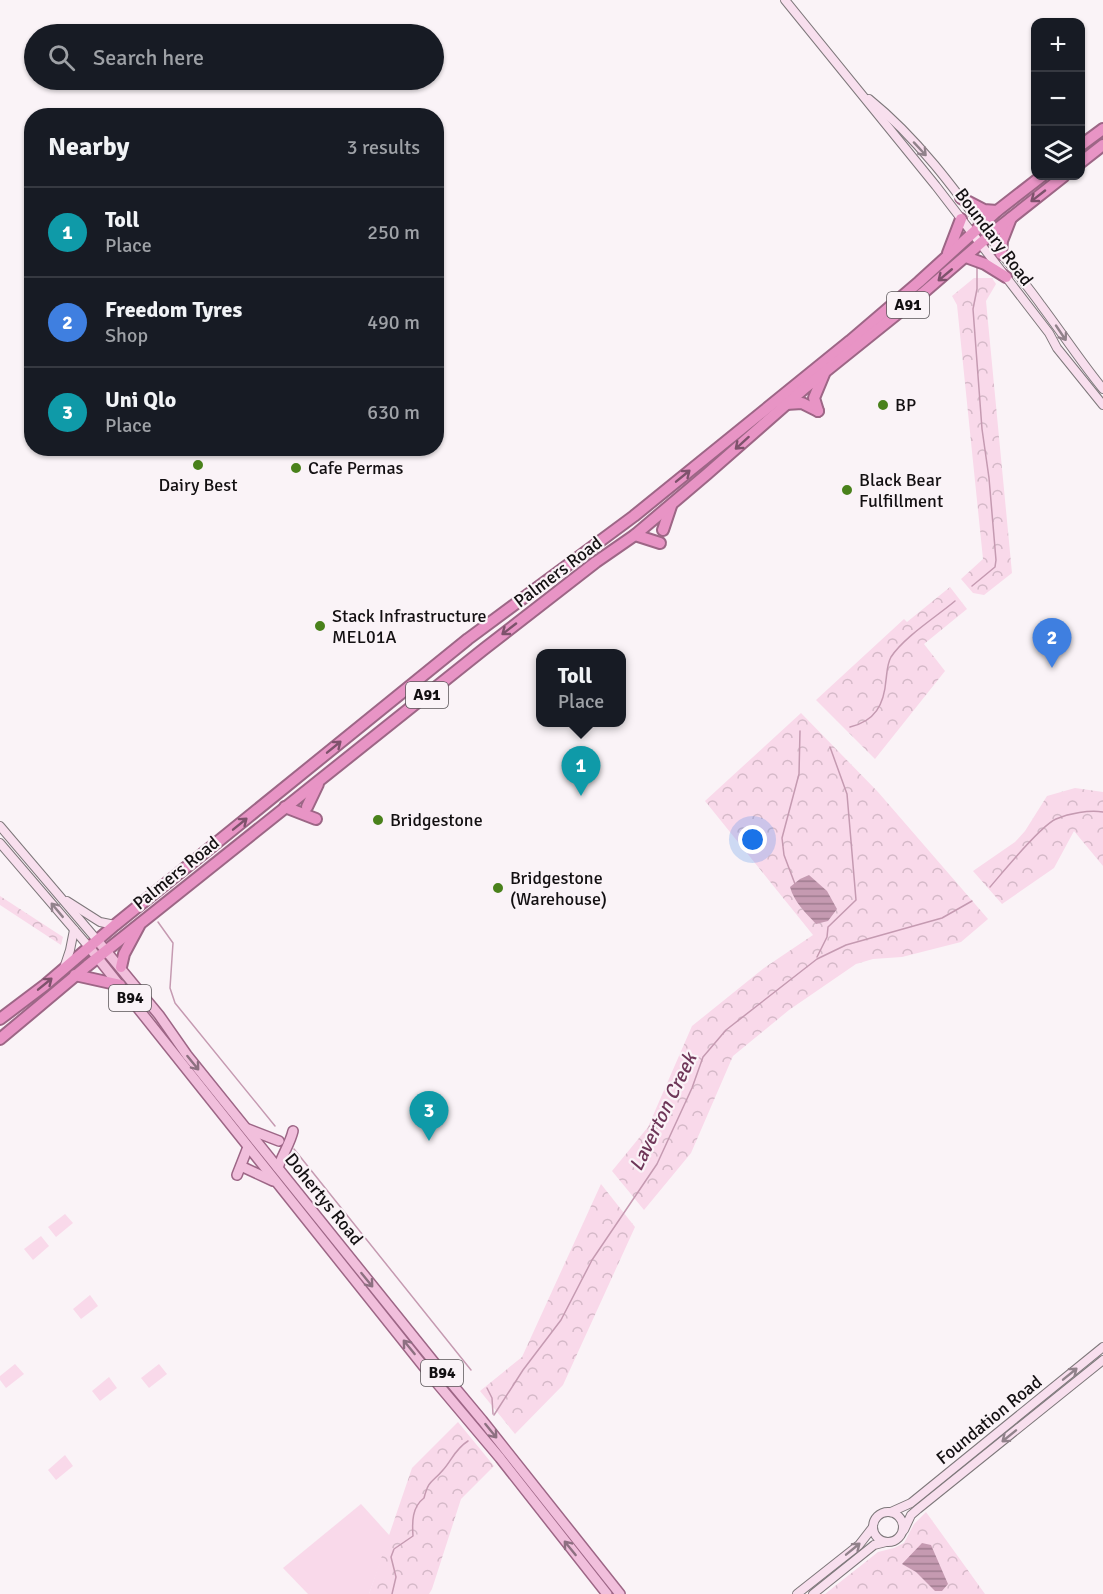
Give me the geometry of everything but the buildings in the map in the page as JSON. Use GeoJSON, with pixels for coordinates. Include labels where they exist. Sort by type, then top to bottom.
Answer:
{"type":"FeatureCollection","features":[{"type":"Feature","properties":{"kind":"highway"},"geometry":{"type":"LineString","coordinates":[[1085,142],[1103,129]]}},
{"type":"Feature","properties":{"kind":"highway"},"geometry":{"type":"LineString","coordinates":[[1085,159],[1103,145]]}},
{"type":"Feature","properties":{"kind":"highway","name":"A91"},"geometry":{"type":"LineString","coordinates":[[981,225],[1037,180]]}},
{"type":"Feature","properties":{"kind":"highway","name":"A91"},"geometry":{"type":"LineString","coordinates":[[985,240],[1059,180]]}},
{"type":"Feature","properties":{"kind":"highway"},"geometry":{"type":"LineString","coordinates":[[962,198],[984,210],[997,211]]}},
{"type":"Feature","properties":{"kind":"highway"},"geometry":{"type":"LineString","coordinates":[[1001,254],[1002,241],[1011,218]]}},
{"type":"Feature","properties":{"kind":"highway"},"geometry":{"type":"LineString","coordinates":[[947,256],[961,219]]}},
{"type":"Feature","properties":{"kind":"highway","name":"Palmers Road"},"geometry":{"type":"LineString","coordinates":[[0,1019],[468,639],[634,516],[850,341],[981,225]]}},
{"type":"Feature","properties":{"kind":"highway","name":"Palmers Road"},"geometry":{"type":"LineString","coordinates":[[0,1039],[75,975],[285,807],[555,593],[671,506],[786,404],[985,240]]}},
{"type":"Feature","properties":{"kind":"highway"},"geometry":{"type":"LineString","coordinates":[[966,257],[985,264],[1006,277]]}},
{"type":"Feature","properties":{"kind":"highway"},"geometry":{"type":"LineString","coordinates":[[786,404],[802,403],[818,411],[814,398],[825,371]]}},
{"type":"Feature","properties":{"kind":"highway"},"geometry":{"type":"LineString","coordinates":[[663,530],[671,506]]}},
{"type":"Feature","properties":{"kind":"highway"},"geometry":{"type":"LineString","coordinates":[[635,535],[660,543]]}},
{"type":"Feature","properties":{"kind":"highway"},"geometry":{"type":"LineString","coordinates":[[307,807],[321,779]]}},
{"type":"Feature","properties":{"kind":"highway"},"geometry":{"type":"LineString","coordinates":[[285,807],[316,819]]}},
{"type":"Feature","properties":{"kind":"highway"},"geometry":{"type":"LineString","coordinates":[[121,967],[124,954],[141,923]]}},
{"type":"Feature","properties":{"kind":"highway"},"geometry":{"type":"LineString","coordinates":[[75,975],[120,985]]}},
{"type":"Feature","properties":{"kind":"main road","name":"Boundary Road"},"geometry":{"type":"LineString","coordinates":[[785,0],[972,233],[985,240],[1001,254],[1103,389]]}},
{"type":"Feature","properties":{"kind":"main road","name":"Boundary Road"},"geometry":{"type":"LineString","coordinates":[[858,90],[894,123],[962,198],[981,225],[985,240],[1006,277],[1103,405]]}},
{"type":"Feature","properties":{"kind":"main road"},"geometry":{"type":"LineString","coordinates":[[894,123],[891,125],[895,136]]}},
{"type":"Feature","properties":{"kind":"main road"},"geometry":{"type":"LineString","coordinates":[[1047,313],[1045,320],[1049,333]]}},
{"type":"Feature","properties":{"kind":"main road","name":"Dohertys Road"},"geometry":{"type":"LineString","coordinates":[[0,826],[60,897],[102,954],[120,985],[248,1148],[494,1450],[607,1594]]}},
{"type":"Feature","properties":{"kind":"main road","name":"Dohertys Road"},"geometry":{"type":"LineString","coordinates":[[0,843],[74,930],[93,944]]}},
{"type":"Feature","properties":{"kind":"main road"},"geometry":{"type":"LineString","coordinates":[[60,897],[100,922],[115,925]]}},
{"type":"Feature","properties":{"kind":"main road"},"geometry":{"type":"LineString","coordinates":[[63,969],[74,930]]}},
{"type":"Feature","properties":{"kind":"main road","name":"Dohertys Road"},"geometry":{"type":"LineString","coordinates":[[102,954],[121,967],[187,1055],[620,1594]]}},
{"type":"Feature","properties":{"kind":"main road"},"geometry":{"type":"LineString","coordinates":[[246,1128],[279,1141]]}},
{"type":"Feature","properties":{"kind":"main road"},"geometry":{"type":"LineString","coordinates":[[278,1168],[282,1155],[291,1141],[292,1131]]}},
{"type":"Feature","properties":{"kind":"main road"},"geometry":{"type":"LineString","coordinates":[[248,1148],[241,1172],[275,1181]]}},
{"type":"Feature","properties":{"kind":"main road","name":"Foundation Road"},"geometry":{"type":"LineString","coordinates":[[891,1512],[911,1503],[1103,1347]]}},
{"type":"Feature","properties":{"kind":"main road","name":"Foundation Road"},"geometry":{"type":"LineString","coordinates":[[903,1530],[911,1515],[918,1509],[1103,1360]]}},
{"type":"Feature","properties":{"kind":"main road"},"geometry":{"type":"LineString","coordinates":[[798,1594],[859,1545],[873,1527],[878,1516],[891,1512],[902,1520],[902,1534],[895,1541],[874,1545],[813,1594]]}},
{"type":"Feature","properties":{"kind":"main road"},"geometry":{"type":"LineString","coordinates":[[873,1527],[877,1537],[886,1542]]}},
{"type":"Feature","properties":{"kind":"main road"},"geometry":{"type":"LineString","coordinates":[[827,1570],[834,1578]]}},
{"type":"Feature","properties":{"kind":"green space"},"geometry":{"type":"Polygon","coordinates":[[[974,278],[992,278],[996,284],[986,301],[1012,573],[984,595],[973,593],[961,579],[983,559],[957,305],[952,296],[974,278]]]}},
{"type":"Feature","properties":{"kind":"green space"},"geometry":{"type":"Polygon","coordinates":[[[950,587],[967,609],[924,644],[945,671],[875,759],[816,700],[904,619],[907,622],[950,587]]]}},
{"type":"Feature","properties":{"kind":"green space"},"geometry":{"type":"Polygon","coordinates":[[[801,713],[878,792],[988,919],[961,942],[902,957],[873,959],[856,964],[789,1010],[733,1056],[691,1153],[644,1210],[612,1171],[648,1127],[692,1026],[764,968],[813,935],[705,801],[801,713]]]}},
{"type":"Feature","properties":{"kind":"green space"},"geometry":{"type":"Polygon","coordinates":[[[1075,788],[1103,792],[1103,866],[1074,831],[1054,868],[1002,904],[973,871],[1015,842],[1025,831],[1047,796],[1075,788]]]}},
{"type":"Feature","properties":{"kind":"green space"},"geometry":{"type":"Polygon","coordinates":[[[0,896],[63,937],[61,945],[0,905],[0,896]]]}},
{"type":"Feature","properties":{"kind":"green space"},"geometry":{"type":"Polygon","coordinates":[[[601,1184],[635,1227],[563,1385],[515,1434],[480,1391],[522,1357],[601,1184]]]}},
{"type":"Feature","properties":{"kind":"green space"},"geometry":{"type":"Polygon","coordinates":[[[65,1214],[73,1223],[56,1237],[48,1227],[65,1214]]]}},
{"type":"Feature","properties":{"kind":"green space"},"geometry":{"type":"Polygon","coordinates":[[[41,1236],[49,1246],[33,1260],[24,1249],[41,1236]]]}},
{"type":"Feature","properties":{"kind":"green space"},"geometry":{"type":"Polygon","coordinates":[[[90,1295],[98,1306],[81,1319],[73,1309],[90,1295]]]}},
{"type":"Feature","properties":{"kind":"green space"},"geometry":{"type":"Polygon","coordinates":[[[15,1364],[24,1374],[6,1388],[0,1376],[15,1364]]]}},
{"type":"Feature","properties":{"kind":"green space"},"geometry":{"type":"Polygon","coordinates":[[[159,1364],[167,1374],[149,1388],[141,1378],[159,1364]]]}},
{"type":"Feature","properties":{"kind":"green space"},"geometry":{"type":"Polygon","coordinates":[[[109,1377],[117,1388],[100,1401],[92,1391],[109,1377]]]}},
{"type":"Feature","properties":{"kind":"green space"},"geometry":{"type":"Polygon","coordinates":[[[458,1422],[494,1466],[461,1499],[432,1589],[429,1594],[369,1594],[412,1468],[458,1422]]]}},
{"type":"Feature","properties":{"kind":"green space"},"geometry":{"type":"Polygon","coordinates":[[[65,1455],[73,1466],[56,1480],[48,1470],[65,1455]]]}},
{"type":"Feature","properties":{"kind":"green space"},"geometry":{"type":"Polygon","coordinates":[[[361,1504],[390,1536],[369,1594],[308,1594],[283,1568],[361,1504]]]}},
{"type":"Feature","properties":{"kind":"green space"},"geometry":{"type":"Polygon","coordinates":[[[926,1512],[985,1594],[825,1594],[878,1552],[904,1543],[914,1524],[926,1512]]]}},
{"type":"Feature","properties":{"kind":"shaded area"},"geometry":{"type":"Polygon","coordinates":[[[809,875],[827,891],[837,909],[828,921],[816,924],[794,898],[790,887],[809,875]]]}},
{"type":"Feature","properties":{"kind":"shaded area"},"geometry":{"type":"Polygon","coordinates":[[[922,1543],[931,1545],[948,1584],[942,1591],[935,1591],[916,1572],[902,1564],[922,1543]]]}},
{"type":"Feature","properties":{"kind":"waterway"},"geometry":{"type":"LineString","coordinates":[[972,586],[995,567],[996,560],[982,429],[973,309],[977,289],[977,268]]}},
{"type":"Feature","properties":{"kind":"waterway"},"geometry":{"type":"LineString","coordinates":[[850,727],[866,721],[877,711],[883,697],[891,657],[912,635],[955,601]]}},
{"type":"Feature","properties":{"kind":"waterway"},"geometry":{"type":"LineString","coordinates":[[795,884],[784,855],[782,838],[799,774],[800,731]]}},
{"type":"Feature","properties":{"kind":"waterway"},"geometry":{"type":"LineString","coordinates":[[817,957],[827,937],[828,927],[856,900],[847,794],[830,747]]}},
{"type":"Feature","properties":{"kind":"waterway","name":"Laverton Creek"},"geometry":{"type":"LineString","coordinates":[[990,887],[1049,823],[1073,814],[1103,812]]}},
{"type":"Feature","properties":{"kind":"waterway","name":"Laverton Creek"},"geometry":{"type":"LineString","coordinates":[[494,1415],[523,1370],[561,1320],[592,1260],[657,1164],[692,1088],[703,1057],[726,1030],[817,959],[846,945],[942,918],[972,901]]}},
{"type":"Feature","properties":{"kind":"waterway"},"geometry":{"type":"LineString","coordinates":[[158,922],[173,943],[170,988],[175,1003],[275,1126]]}},
{"type":"Feature","properties":{"kind":"waterway"},"geometry":{"type":"LineString","coordinates":[[294,1149],[471,1370]]}},
{"type":"Feature","properties":{"kind":"waterway"},"geometry":{"type":"LineString","coordinates":[[487,1388],[492,1398],[493,1414]]}},
{"type":"Feature","properties":{"kind":"waterway","name":"Laverton Creek"},"geometry":{"type":"LineString","coordinates":[[392,1594],[396,1577],[391,1557],[394,1549],[413,1536],[415,1510],[424,1498],[429,1484],[468,1441]]}},
{"type":"Feature","properties":{"kind":"place","name":"BP"},"geometry":{"type":"Point","coordinates":[883,405]}},
{"type":"Feature","properties":{"kind":"place","name":"Dairy Best"},"geometry":{"type":"Point","coordinates":[198,465]}},
{"type":"Feature","properties":{"kind":"place","name":"Cafe Permas"},"geometry":{"type":"Point","coordinates":[296,468]}},
{"type":"Feature","properties":{"kind":"place","name":"Black Bear Fulfillment"},"geometry":{"type":"Point","coordinates":[847,490]}},
{"type":"Feature","properties":{"kind":"place","name":"Stack Infrastructure MEL01A"},"geometry":{"type":"Point","coordinates":[320,626]}},
{"type":"Feature","properties":{"kind":"place","name":"Freedom Tyres"},"geometry":{"type":"Point","coordinates":[1052,668]}},
{"type":"Feature","properties":{"kind":"place","name":"Toll"},"geometry":{"type":"Point","coordinates":[581,796]}},
{"type":"Feature","properties":{"kind":"place","name":"Bridgestone"},"geometry":{"type":"Point","coordinates":[378,820]}},
{"type":"Feature","properties":{"kind":"place","name":"Bridgestone (Warehouse)"},"geometry":{"type":"Point","coordinates":[498,888]}},
{"type":"Feature","properties":{"kind":"place","name":"Uni Qlo"},"geometry":{"type":"Point","coordinates":[429,1141]}}]}
